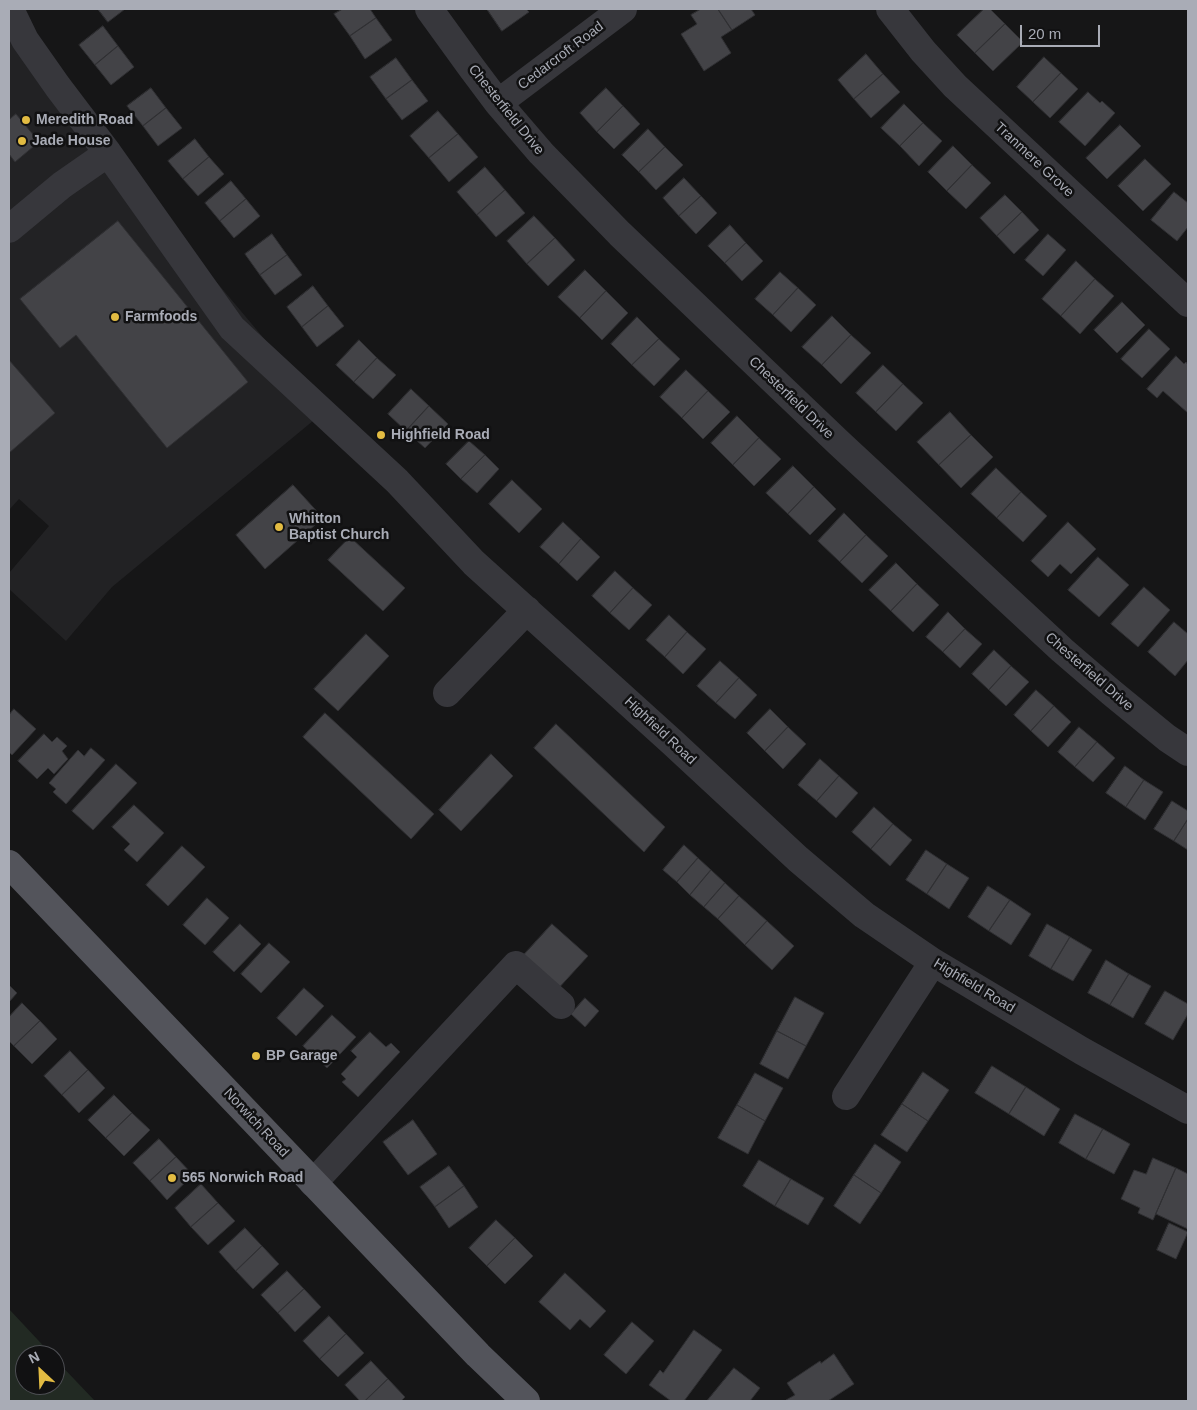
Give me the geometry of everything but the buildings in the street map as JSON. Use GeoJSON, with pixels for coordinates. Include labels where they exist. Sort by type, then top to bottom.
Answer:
{"type":"FeatureCollection","features":[{"type":"Feature","properties":{"kind":"main road","name":"Norwich Road"},"geometry":{"type":"LineString","coordinates":[[9,864],[478,1355],[526,1401]]}},
{"type":"Feature","properties":{"kind":"street","name":"Highfield Road"},"geometry":{"type":"LineString","coordinates":[[10,9],[24,40],[108,153],[232,328],[397,481],[474,563],[665,735],[798,859],[864,915],[933,962],[1188,1110]]}},
{"type":"Feature","properties":{"kind":"street","name":"Chesterfield Drive"},"geometry":{"type":"LineString","coordinates":[[429,9],[498,103],[541,153],[620,234],[839,443],[1055,643],[1112,693],[1167,738],[1188,752]]}},
{"type":"Feature","properties":{"kind":"street","name":"Cedarcroft Road"},"geometry":{"type":"LineString","coordinates":[[498,103],[623,9]]}},
{"type":"Feature","properties":{"kind":"street","name":"Tranmere Grove"},"geometry":{"type":"LineString","coordinates":[[890,9],[923,51],[955,86],[1188,303]]}},
{"type":"Feature","properties":{"kind":"street"},"geometry":{"type":"LineString","coordinates":[[9,229],[62,185],[108,153]]}},
{"type":"Feature","properties":{"kind":"street"},"geometry":{"type":"LineString","coordinates":[[448,693],[527,610]]}},
{"type":"Feature","properties":{"kind":"street"},"geometry":{"type":"LineString","coordinates":[[846,1096],[933,962]]}},
{"type":"Feature","properties":{"kind":"street"},"geometry":{"type":"LineString","coordinates":[[313,1183],[516,965],[561,1005]]}},
{"type":"Feature","properties":{"kind":"shaded area"},"geometry":{"type":"Polygon","coordinates":[[[9,9],[108,153],[325,411],[112,587],[66,641],[9,589],[9,573],[49,526],[19,499],[9,510],[9,9]]]}},
{"type":"Feature","properties":{"kind":"shaded area"},"geometry":{"type":"Polygon","coordinates":[[[9,1309],[43,1345],[15,1345],[15,1395],[65,1395],[65,1370],[95,1401],[9,1401],[9,1309]]]}},
{"type":"Feature","properties":{"kind":"place","name":"Meredith Road"},"geometry":{"type":"Point","coordinates":[26,120]}},
{"type":"Feature","properties":{"kind":"place","name":"Jade House"},"geometry":{"type":"Point","coordinates":[22,141]}},
{"type":"Feature","properties":{"kind":"place","name":"Farmfoods"},"geometry":{"type":"Point","coordinates":[115,317]}},
{"type":"Feature","properties":{"kind":"place","name":"Highfield Road"},"geometry":{"type":"Point","coordinates":[381,435]}},
{"type":"Feature","properties":{"kind":"place","name":"Whitton Baptist Church"},"geometry":{"type":"Point","coordinates":[279,527]}},
{"type":"Feature","properties":{"kind":"place","name":"BP Garage"},"geometry":{"type":"Point","coordinates":[256,1056]}},
{"type":"Feature","properties":{"kind":"place","name":"565 Norwich Road"},"geometry":{"type":"Point","coordinates":[172,1178]}}]}
